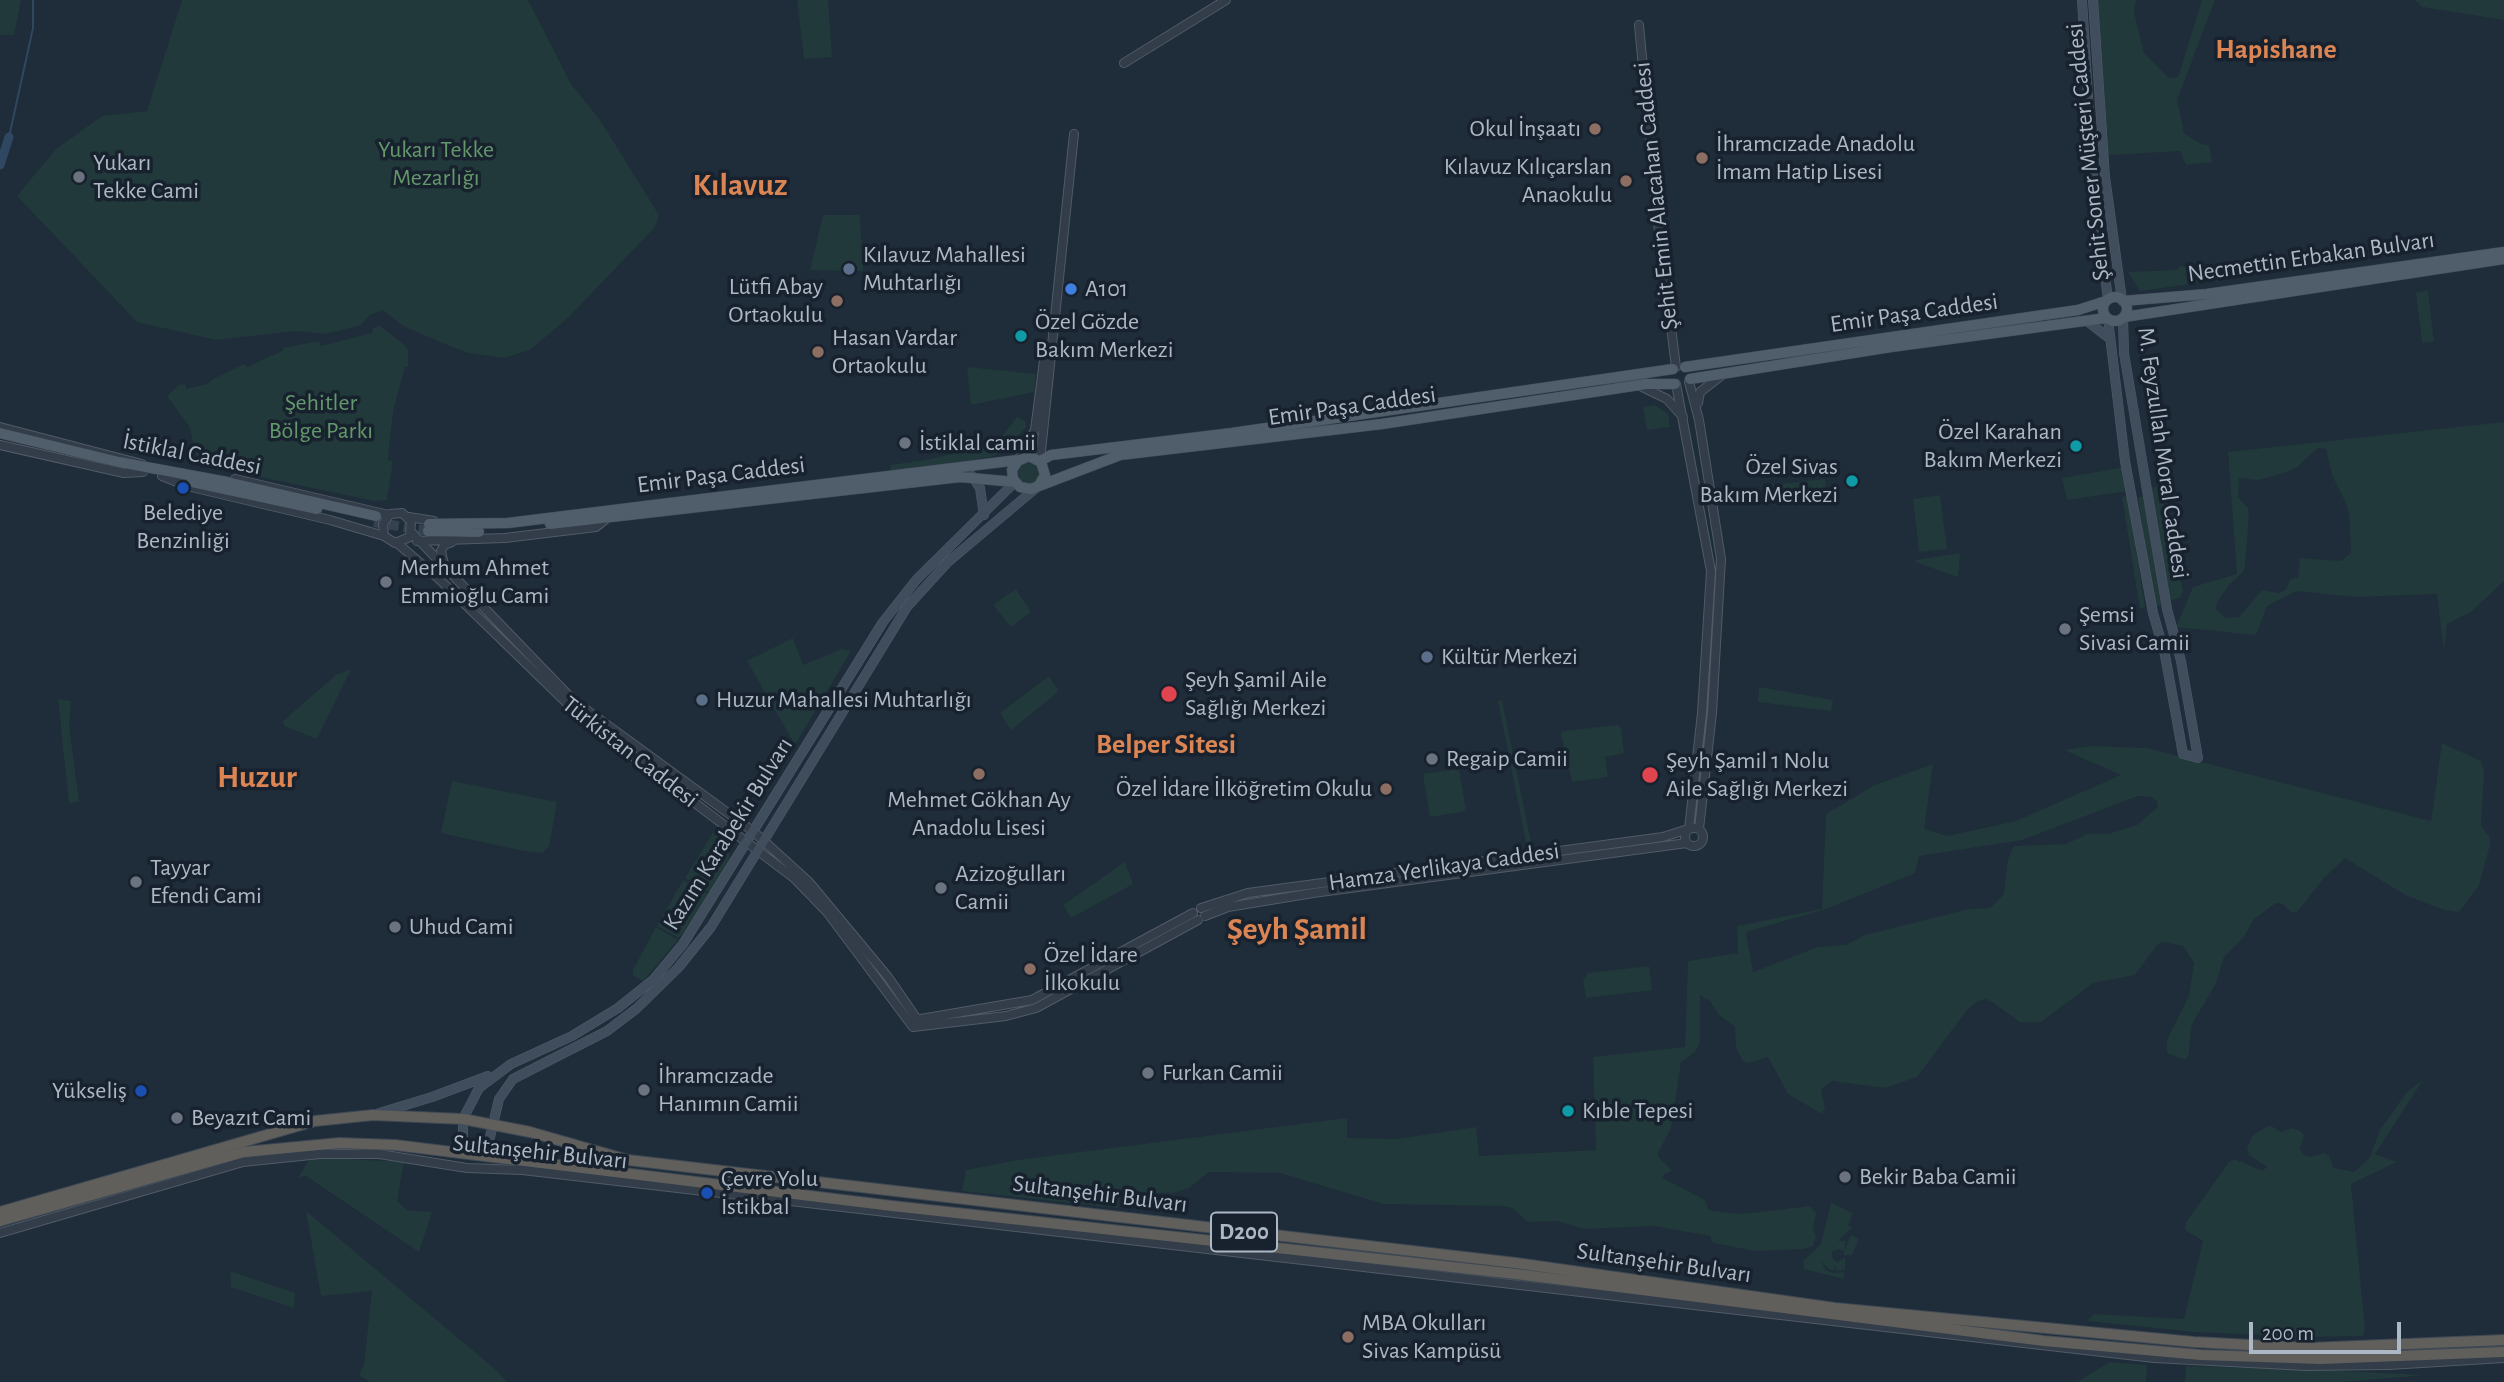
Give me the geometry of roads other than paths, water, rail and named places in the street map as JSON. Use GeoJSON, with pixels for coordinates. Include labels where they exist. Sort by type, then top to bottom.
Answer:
{"type":"FeatureCollection","features":[{"type":"Feature","properties":{"kind":"highway","name":"Sultanşehir Bulvarı"},"geometry":{"type":"LineString","coordinates":[[0,1212],[269,1132],[315,1121],[373,1115],[463,1119],[495,1124],[628,1160],[1516,1263],[1835,1308],[2194,1342],[2309,1348],[2504,1340]]}},
{"type":"Feature","properties":{"kind":"highway","name":"Sultanşehir Bulvarı"},"geometry":{"type":"LineString","coordinates":[[0,1221],[244,1152],[338,1143],[463,1151],[891,1206],[1516,1274],[2044,1342],[2201,1355],[2321,1359],[2504,1352]]}},
{"type":"Feature","properties":{"kind":"main road","name":"Şehit Soner Müşteri Caddesi"},"geometry":{"type":"LineString","coordinates":[[2082,0],[2095,194],[2107,300]]}},
{"type":"Feature","properties":{"kind":"main road","name":"Şehit Soner Müşteri Caddesi"},"geometry":{"type":"LineString","coordinates":[[2094,0],[2105,177],[2122,300]]}},
{"type":"Feature","properties":{"kind":"main road","name":"Necmettin Erbakan Bulvarı"},"geometry":{"type":"LineString","coordinates":[[2107,300],[2229,291],[2504,252]]}},
{"type":"Feature","properties":{"kind":"main road","name":"Necmettin Erbakan Bulvarı"},"geometry":{"type":"LineString","coordinates":[[2107,319],[2116,321],[2124,317],[2504,259]]}},
{"type":"Feature","properties":{"kind":"main road"},"geometry":{"type":"LineString","coordinates":[[2107,300],[2102,310],[2107,319]]}},
{"type":"Feature","properties":{"kind":"main road","name":"Emir Paşa Caddesi"},"geometry":{"type":"LineString","coordinates":[[1040,461],[1051,455],[1232,433],[2078,310],[2107,300]]}},
{"type":"Feature","properties":{"kind":"main road"},"geometry":{"type":"LineString","coordinates":[[2122,300],[2126,306],[2124,317]]}},
{"type":"Feature","properties":{"kind":"main road","name":"M. Feyzullah Moral Caddesi"},"geometry":{"type":"LineString","coordinates":[[2107,319],[2127,471],[2153,613],[2165,655],[2183,754],[2198,758],[2181,661],[2167,609],[2124,353],[2124,317]]}},
{"type":"Feature","properties":{"kind":"main road","name":"Emir Paşa Caddesi"},"geometry":{"type":"LineString","coordinates":[[1039,485],[1120,455],[1342,429],[1637,386],[1676,384],[1728,371],[2107,319]]}},
{"type":"Feature","properties":{"kind":"main road"},"geometry":{"type":"LineString","coordinates":[[2087,321],[2109,338]]}},
{"type":"Feature","properties":{"kind":"main road"},"geometry":{"type":"LineString","coordinates":[[1676,384],[1671,378],[1678,368],[1689,380]]}},
{"type":"Feature","properties":{"kind":"main road","name":"İstiklal Caddesi"},"geometry":{"type":"LineString","coordinates":[[0,433],[145,470]]}},
{"type":"Feature","properties":{"kind":"main road","name":"İstiklal Caddesi"},"geometry":{"type":"LineString","coordinates":[[0,439],[375,519]]}},
{"type":"Feature","properties":{"kind":"main road"},"geometry":{"type":"LineString","coordinates":[[1029,456],[1040,461],[1045,473],[1039,485],[1026,489],[1015,482],[1013,470],[1018,460],[1029,456]]}},
{"type":"Feature","properties":{"kind":"main road","name":"Emir Paşa Caddesi"},"geometry":{"type":"LineString","coordinates":[[1015,482],[972,476],[476,532],[428,528],[474,526],[594,513],[1018,460]]}},
{"type":"Feature","properties":{"kind":"main road"},"geometry":{"type":"LineString","coordinates":[[972,476],[981,488],[984,515]]}},
{"type":"Feature","properties":{"kind":"main road","name":"Kazım Karabekir Bulvarı"},"geometry":{"type":"LineString","coordinates":[[463,1151],[463,1119],[474,1094],[500,1071],[603,1018],[643,988],[692,932],[891,612],[917,579],[1015,482]]}},
{"type":"Feature","properties":{"kind":"main road","name":"Kazım Karabekir Bulvarı"},"geometry":{"type":"LineString","coordinates":[[486,1154],[502,1094],[517,1076],[595,1038],[628,1016],[660,988],[711,927],[907,607],[948,562],[1039,485]]}},
{"type":"Feature","properties":{"kind":"main road"},"geometry":{"type":"LineString","coordinates":[[373,1115],[432,1097],[500,1071]]}},
{"type":"Feature","properties":{"kind":"street"},"geometry":{"type":"LineString","coordinates":[[1124,63],[1226,0]]}},
{"type":"Feature","properties":{"kind":"street","name":"Şehit Emin Alacahan Caddesi"},"geometry":{"type":"LineString","coordinates":[[1639,25],[1658,226],[1678,368]]}},
{"type":"Feature","properties":{"kind":"street"},"geometry":{"type":"LineString","coordinates":[[1040,461],[1074,134]]}},
{"type":"Feature","properties":{"kind":"street"},"geometry":{"type":"LineString","coordinates":[[1018,460],[1035,430],[1049,326],[1060,276]]}},
{"type":"Feature","properties":{"kind":"street"},"geometry":{"type":"LineString","coordinates":[[1699,420],[1700,391],[1728,371]]}},
{"type":"Feature","properties":{"kind":"street"},"geometry":{"type":"LineString","coordinates":[[1676,384],[1711,571],[1702,713],[1689,829],[1685,836],[1687,843],[1693,846],[1701,843],[1703,836],[1699,829],[1712,713],[1721,559],[1699,420],[1689,380]]}},
{"type":"Feature","properties":{"kind":"street"},"geometry":{"type":"LineString","coordinates":[[1637,386],[1667,399],[1684,419]]}},
{"type":"Feature","properties":{"kind":"street"},"geometry":{"type":"LineString","coordinates":[[0,427],[130,459],[145,470]]}},
{"type":"Feature","properties":{"kind":"street"},"geometry":{"type":"LineString","coordinates":[[0,445],[124,474],[145,470]]}},
{"type":"Feature","properties":{"kind":"street"},"geometry":{"type":"LineString","coordinates":[[163,474],[192,472],[271,486],[389,515],[399,512],[409,517],[473,522],[577,511],[594,513]]}},
{"type":"Feature","properties":{"kind":"street"},"geometry":{"type":"LineString","coordinates":[[163,474],[187,486],[287,508],[384,536],[397,543],[411,535],[409,517]]}},
{"type":"Feature","properties":{"kind":"street"},"geometry":{"type":"LineString","coordinates":[[384,536],[383,524],[389,515]]}},
{"type":"Feature","properties":{"kind":"street"},"geometry":{"type":"LineString","coordinates":[[420,542],[463,541],[596,527],[606,519]]}},
{"type":"Feature","properties":{"kind":"street","name":"Türkistan Caddesi"},"geometry":{"type":"LineString","coordinates":[[411,535],[573,700],[754,832],[809,882],[888,977],[915,1023]]}},
{"type":"Feature","properties":{"kind":"street"},"geometry":{"type":"LineString","coordinates":[[447,570],[441,557],[444,545],[463,541]]}},
{"type":"Feature","properties":{"kind":"street","name":"Türkistan Caddesi"},"geometry":{"type":"LineString","coordinates":[[397,543],[439,579],[580,716],[794,878],[827,912],[915,1023]]}},
{"type":"Feature","properties":{"kind":"street"},"geometry":{"type":"LineString","coordinates":[[2153,613],[2167,609]]}},
{"type":"Feature","properties":{"kind":"street"},"geometry":{"type":"LineString","coordinates":[[1689,829],[1699,829]]}},
{"type":"Feature","properties":{"kind":"street","name":"Hamza Yerlikaya Caddesi"},"geometry":{"type":"LineString","coordinates":[[915,1023],[1032,1000],[1199,914],[1248,893],[1637,841],[1689,829]]}},
{"type":"Feature","properties":{"kind":"street","name":"Hamza Yerlikaya Caddesi"},"geometry":{"type":"LineString","coordinates":[[1199,914],[1312,892],[1687,843]]}},
{"type":"Feature","properties":{"kind":"street","name":"Kazım Karabekir Bulvarı"},"geometry":{"type":"LineString","coordinates":[[460,1167],[463,1151]]}},
{"type":"Feature","properties":{"kind":"street","name":"Sultanşehir Bulvarı"},"geometry":{"type":"LineString","coordinates":[[0,1233],[169,1181],[254,1160],[320,1154],[379,1154],[485,1170],[522,1170],[1409,1274],[1523,1283],[1721,1310],[2154,1359],[2306,1366],[2389,1366],[2504,1358]]}},
{"type":"Feature","properties":{"kind":"street"},"geometry":{"type":"LineString","coordinates":[[485,1170],[486,1154]]}},
{"type":"Feature","properties":{"kind":"waterway"},"geometry":{"type":"LineString","coordinates":[[9,137],[33,28],[33,0]]}},
{"type":"Feature","properties":{"kind":"waterway"},"geometry":{"type":"LineString","coordinates":[[0,165],[9,137]]}},
{"type":"Feature","properties":{"kind":"tunnel"},"geometry":{"type":"LineString","coordinates":[[374,522],[428,531]]}},
{"type":"Feature","properties":{"kind":"place","name":"Okul İnşaatı"},"geometry":{"type":"Point","coordinates":[1595,129]}},
{"type":"Feature","properties":{"kind":"place","name":"İhramcızade Anadolu İmam Hatip Lisesi"},"geometry":{"type":"Point","coordinates":[1702,158]}},
{"type":"Feature","properties":{"kind":"place","name":"Yukarı Tekke Cami"},"geometry":{"type":"Point","coordinates":[79,177]}},
{"type":"Feature","properties":{"kind":"place","name":"Kılavuz Kılıçarslan Anaokulu"},"geometry":{"type":"Point","coordinates":[1626,181]}},
{"type":"Feature","properties":{"kind":"place","name":"Kılavuz Mahallesi Muhtarlığı"},"geometry":{"type":"Point","coordinates":[849,269]}},
{"type":"Feature","properties":{"kind":"place","name":"A101"},"geometry":{"type":"Point","coordinates":[1071,289]}},
{"type":"Feature","properties":{"kind":"place","name":"Lütfi Abay Ortaokulu"},"geometry":{"type":"Point","coordinates":[837,301]}},
{"type":"Feature","properties":{"kind":"place","name":"Özel Gözde Bakım Merkezi"},"geometry":{"type":"Point","coordinates":[1021,336]}},
{"type":"Feature","properties":{"kind":"place","name":"Hasan Vardar Ortaokulu"},"geometry":{"type":"Point","coordinates":[818,352]}},
{"type":"Feature","properties":{"kind":"place","name":"İstiklal camii"},"geometry":{"type":"Point","coordinates":[905,443]}},
{"type":"Feature","properties":{"kind":"place","name":"Özel Karahan Bakım Merkezi"},"geometry":{"type":"Point","coordinates":[2076,446]}},
{"type":"Feature","properties":{"kind":"place","name":"Özel Sivas Bakım Merkezi"},"geometry":{"type":"Point","coordinates":[1852,481]}},
{"type":"Feature","properties":{"kind":"place","name":"Belediye Benzinliği"},"geometry":{"type":"Point","coordinates":[183,488]}},
{"type":"Feature","properties":{"kind":"place","name":"Merhum Ahmet Emmioğlu Cami"},"geometry":{"type":"Point","coordinates":[386,582]}},
{"type":"Feature","properties":{"kind":"place","name":"Şemsi Sivasi Camii"},"geometry":{"type":"Point","coordinates":[2065,629]}},
{"type":"Feature","properties":{"kind":"place","name":"Kültür Merkezi"},"geometry":{"type":"Point","coordinates":[1427,657]}},
{"type":"Feature","properties":{"kind":"place","name":"Şeyh Şamil Aile Sağlığı Merkezi"},"geometry":{"type":"Point","coordinates":[1169,694]}},
{"type":"Feature","properties":{"kind":"place","name":"Huzur Mahallesi Muhtarlığı"},"geometry":{"type":"Point","coordinates":[702,700]}},
{"type":"Feature","properties":{"kind":"place","name":"Regaip Camii"},"geometry":{"type":"Point","coordinates":[1432,759]}},
{"type":"Feature","properties":{"kind":"place","name":"Mehmet Gökhan Ay Anadolu Lisesi"},"geometry":{"type":"Point","coordinates":[979,774]}},
{"type":"Feature","properties":{"kind":"place","name":"Şeyh Şamil 1 Nolu Aile Sağlığı Merkezi"},"geometry":{"type":"Point","coordinates":[1650,775]}},
{"type":"Feature","properties":{"kind":"place","name":"Özel İdare İlköğretim Okulu"},"geometry":{"type":"Point","coordinates":[1386,789]}},
{"type":"Feature","properties":{"kind":"place","name":"Tayyar Efendi Cami"},"geometry":{"type":"Point","coordinates":[136,882]}},
{"type":"Feature","properties":{"kind":"place","name":"Azizoğulları Camii"},"geometry":{"type":"Point","coordinates":[941,888]}},
{"type":"Feature","properties":{"kind":"place","name":"Uhud Cami"},"geometry":{"type":"Point","coordinates":[395,927]}},
{"type":"Feature","properties":{"kind":"place","name":"Özel İdare İlkokulu"},"geometry":{"type":"Point","coordinates":[1030,969]}},
{"type":"Feature","properties":{"kind":"place","name":"Furkan Camii"},"geometry":{"type":"Point","coordinates":[1148,1073]}},
{"type":"Feature","properties":{"kind":"place","name":"İhramcızade Hanımın Camii"},"geometry":{"type":"Point","coordinates":[644,1090]}},
{"type":"Feature","properties":{"kind":"place","name":"Yükseliş"},"geometry":{"type":"Point","coordinates":[141,1091]}},
{"type":"Feature","properties":{"kind":"place","name":"Kıble Tepesi"},"geometry":{"type":"Point","coordinates":[1568,1111]}},
{"type":"Feature","properties":{"kind":"place","name":"Beyazıt Cami"},"geometry":{"type":"Point","coordinates":[177,1118]}},
{"type":"Feature","properties":{"kind":"place","name":"Bekir Baba Camii"},"geometry":{"type":"Point","coordinates":[1845,1177]}},
{"type":"Feature","properties":{"kind":"place","name":"Çevre Yolu İstikbal"},"geometry":{"type":"Point","coordinates":[707,1193]}},
{"type":"Feature","properties":{"kind":"place","name":"MBA Okulları Sivas Kampüsü"},"geometry":{"type":"Point","coordinates":[1348,1337]}},
{"type":"Feature","properties":{"kind":"district","name":"Hapishane"},"geometry":{"type":"Point","coordinates":[2276,50]}},
{"type":"Feature","properties":{"kind":"district","name":"Kılavuz"},"geometry":{"type":"Point","coordinates":[740,185]}},
{"type":"Feature","properties":{"kind":"district","name":"Belper Sitesi"},"geometry":{"type":"Point","coordinates":[1166,745]}},
{"type":"Feature","properties":{"kind":"district","name":"Huzur"},"geometry":{"type":"Point","coordinates":[257,777]}},
{"type":"Feature","properties":{"kind":"district","name":"Şeyh Şamil"},"geometry":{"type":"Point","coordinates":[1297,929]}},
{"type":"Feature","properties":{"kind":"park label","name":"Yukarı Tekke Mezarlığı"},"geometry":{"type":"Point","coordinates":[436,164]}},
{"type":"Feature","properties":{"kind":"park label","name":"Şehitler Bölge Parkı"},"geometry":{"type":"Point","coordinates":[321,417]}}]}
